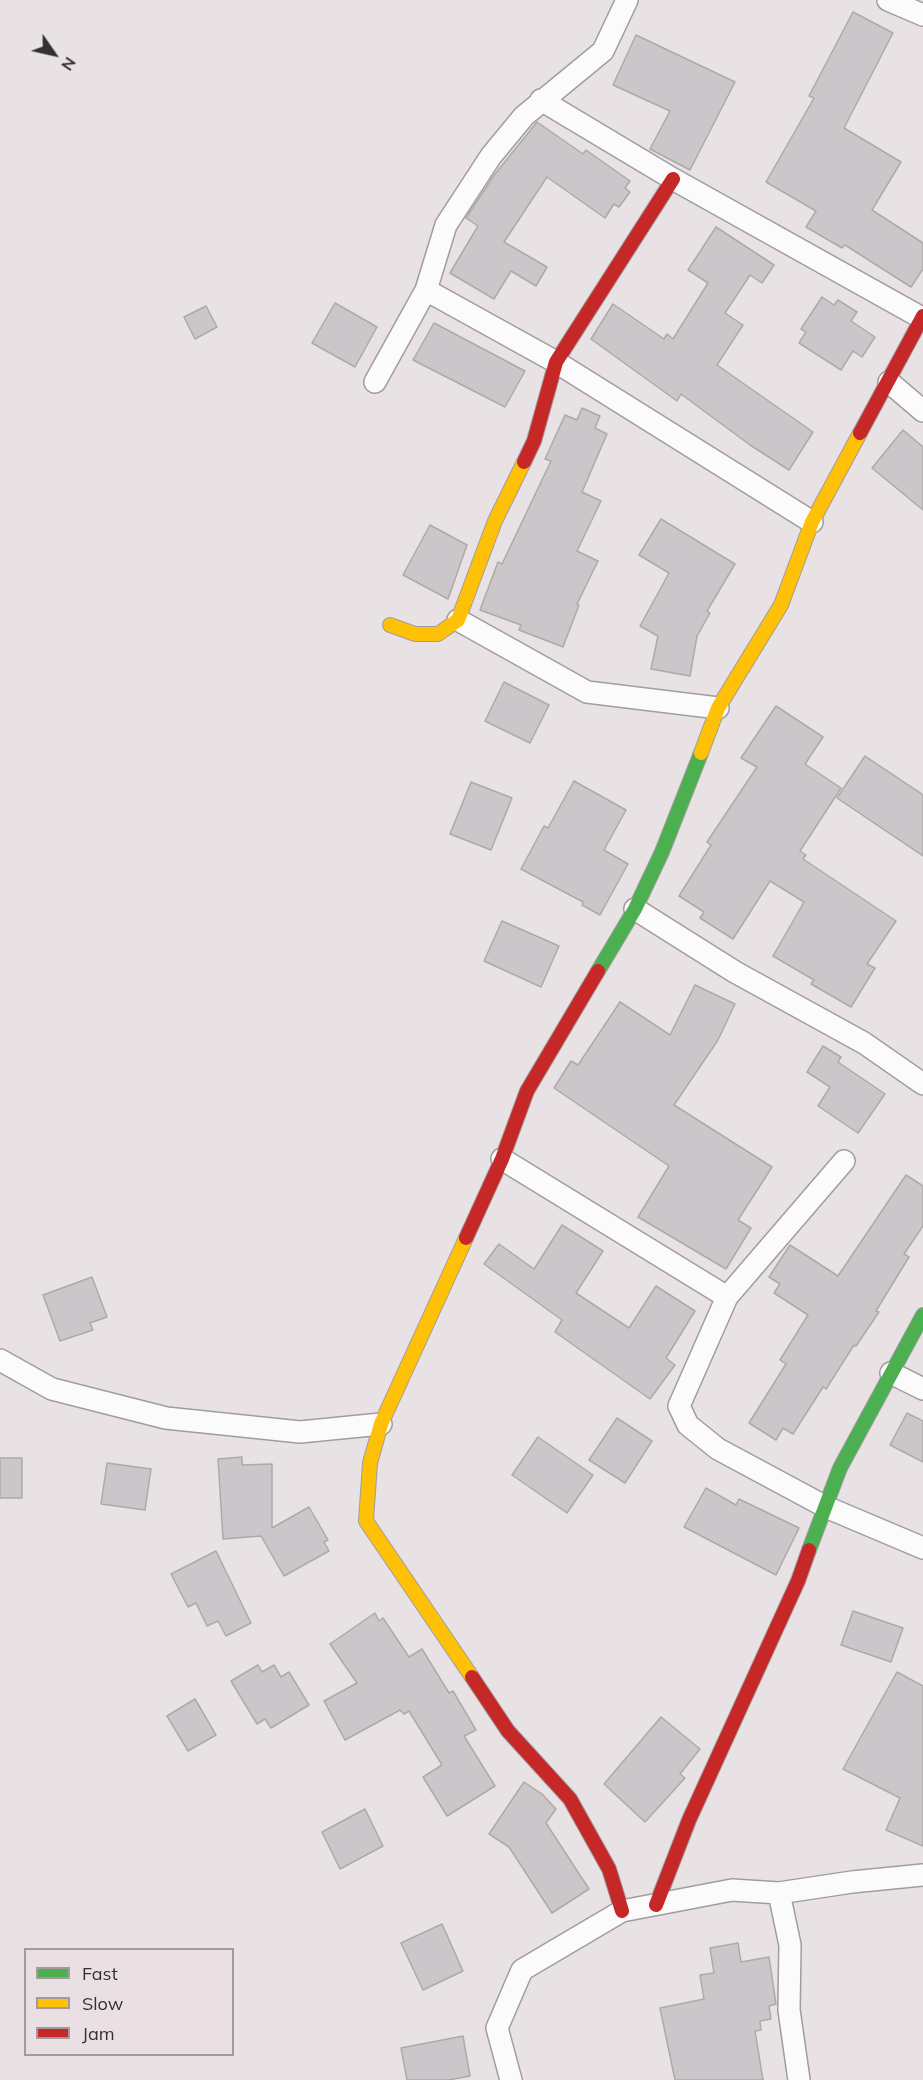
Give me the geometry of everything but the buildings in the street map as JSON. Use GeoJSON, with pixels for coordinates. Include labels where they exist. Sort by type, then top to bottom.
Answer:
{"type":"FeatureCollection","features":[{"type":"Feature","properties":{"kind":"street"},"geometry":{"type":"LineString","coordinates":[[375,382],[426,290],[446,225],[491,156],[541,100],[603,51],[627,0]]}},
{"type":"Feature","properties":{"kind":"street"},"geometry":{"type":"LineString","coordinates":[[888,0],[923,15]]}},
{"type":"Feature","properties":{"kind":"street"},"geometry":{"type":"LineString","coordinates":[[541,100],[673,179],[923,317],[812,522],[781,605],[718,708],[662,852],[635,909],[537,1072],[502,1159],[381,1424],[370,1463],[366,1521],[508,1731],[570,1799],[609,1869],[622,1911]]}},
{"type":"Feature","properties":{"kind":"street"},"geometry":{"type":"LineString","coordinates":[[390,625],[415,634],[438,634],[458,620],[495,521],[534,441],[556,362],[673,179]]}},
{"type":"Feature","properties":{"kind":"street"},"geometry":{"type":"LineString","coordinates":[[426,290],[556,362],[812,522]]}},
{"type":"Feature","properties":{"kind":"street"},"geometry":{"type":"LineString","coordinates":[[889,382],[923,411]]}},
{"type":"Feature","properties":{"kind":"street"},"geometry":{"type":"LineString","coordinates":[[458,620],[586,692],[674,705],[718,708]]}},
{"type":"Feature","properties":{"kind":"street"},"geometry":{"type":"LineString","coordinates":[[635,909],[735,972],[864,1043],[923,1084]]}},
{"type":"Feature","properties":{"kind":"street"},"geometry":{"type":"LineString","coordinates":[[502,1159],[727,1297]]}},
{"type":"Feature","properties":{"kind":"street"},"geometry":{"type":"LineString","coordinates":[[844,1161],[727,1297],[679,1406],[688,1425],[718,1449],[826,1507],[923,1548]]}},
{"type":"Feature","properties":{"kind":"street"},"geometry":{"type":"LineString","coordinates":[[656,1905],[689,1820],[798,1581],[840,1468],[923,1315]]}},
{"type":"Feature","properties":{"kind":"street"},"geometry":{"type":"LineString","coordinates":[[0,1360],[52,1389],[166,1418],[300,1432],[381,1424]]}},
{"type":"Feature","properties":{"kind":"street"},"geometry":{"type":"LineString","coordinates":[[891,1373],[923,1389]]}},
{"type":"Feature","properties":{"kind":"street"},"geometry":{"type":"LineString","coordinates":[[511,2080],[497,2028],[522,1970],[622,1911],[732,1890],[779,1893],[852,1882],[923,1875]]}},
{"type":"Feature","properties":{"kind":"street"},"geometry":{"type":"LineString","coordinates":[[779,1893],[790,1945],[789,2010],[799,2080]]}},
{"type":"Feature","properties":{"kind":"traffic: fast"},"geometry":{"type":"LineString","coordinates":[[598,971],[635,909],[662,852],[701,753]]}},
{"type":"Feature","properties":{"kind":"traffic: fast"},"geometry":{"type":"LineString","coordinates":[[809,1550],[840,1468],[923,1315]]}},
{"type":"Feature","properties":{"kind":"traffic: slow"},"geometry":{"type":"LineString","coordinates":[[701,753],[718,708],[781,605],[812,522],[860,433]]}},
{"type":"Feature","properties":{"kind":"traffic: slow"},"geometry":{"type":"LineString","coordinates":[[390,625],[415,634],[438,634],[458,620],[495,521],[524,462]]}},
{"type":"Feature","properties":{"kind":"traffic: slow"},"geometry":{"type":"LineString","coordinates":[[466,1238],[381,1424],[370,1463],[366,1521],[472,1677]]}},
{"type":"Feature","properties":{"kind":"traffic: jam"},"geometry":{"type":"LineString","coordinates":[[524,462],[534,441],[556,362],[673,179]]}},
{"type":"Feature","properties":{"kind":"traffic: jam"},"geometry":{"type":"LineString","coordinates":[[860,433],[923,316]]}},
{"type":"Feature","properties":{"kind":"traffic: jam"},"geometry":{"type":"LineString","coordinates":[[466,1238],[502,1159],[527,1091],[598,971]]}},
{"type":"Feature","properties":{"kind":"traffic: jam"},"geometry":{"type":"LineString","coordinates":[[656,1905],[689,1820],[798,1581],[809,1550]]}},
{"type":"Feature","properties":{"kind":"traffic: jam"},"geometry":{"type":"LineString","coordinates":[[472,1677],[508,1731],[570,1799],[609,1869],[622,1911]]}}]}
